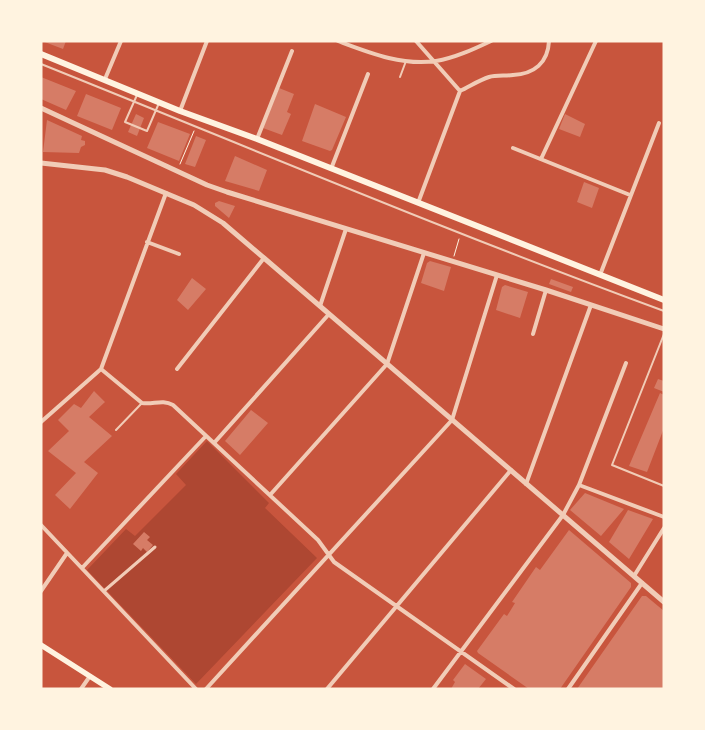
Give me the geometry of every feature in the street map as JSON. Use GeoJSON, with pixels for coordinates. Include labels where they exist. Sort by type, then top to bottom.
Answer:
{"type":"FeatureCollection","features":[{"type":"Feature","properties":{"kind":"main road"},"geometry":{"type":"LineString","coordinates":[[41,54],[180,111],[257,139],[331,170],[664,300]]}},
{"type":"Feature","properties":{"kind":"main road"},"geometry":{"type":"LineString","coordinates":[[41,645],[110,689]]}},
{"type":"Feature","properties":{"kind":"street"},"geometry":{"type":"LineString","coordinates":[[105,79],[120,41]]}},
{"type":"Feature","properties":{"kind":"street"},"geometry":{"type":"LineString","coordinates":[[180,111],[207,41]]}},
{"type":"Feature","properties":{"kind":"street"},"geometry":{"type":"LineString","coordinates":[[338,41],[372,54],[406,61],[435,61],[454,56],[491,41]]}},
{"type":"Feature","properties":{"kind":"street"},"geometry":{"type":"LineString","coordinates":[[416,41],[460,91]]}},
{"type":"Feature","properties":{"kind":"street"},"geometry":{"type":"LineString","coordinates":[[418,203],[460,91],[490,77],[514,75],[530,71],[542,64],[546,58],[549,41]]}},
{"type":"Feature","properties":{"kind":"street"},"geometry":{"type":"LineString","coordinates":[[541,159],[596,41]]}},
{"type":"Feature","properties":{"kind":"street"},"geometry":{"type":"LineString","coordinates":[[257,139],[292,51]]}},
{"type":"Feature","properties":{"kind":"street"},"geometry":{"type":"LineString","coordinates":[[331,170],[368,74]]}},
{"type":"Feature","properties":{"kind":"street"},"geometry":{"type":"LineString","coordinates":[[41,108],[177,172],[227,192],[546,290],[664,329]]}},
{"type":"Feature","properties":{"kind":"street"},"geometry":{"type":"LineString","coordinates":[[600,275],[659,123]]}},
{"type":"Feature","properties":{"kind":"street"},"geometry":{"type":"LineString","coordinates":[[513,148],[630,195]]}},
{"type":"Feature","properties":{"kind":"street"},"geometry":{"type":"LineString","coordinates":[[41,162],[104,170],[127,177],[166,192],[208,213],[264,258],[664,602]]}},
{"type":"Feature","properties":{"kind":"street"},"geometry":{"type":"LineString","coordinates":[[41,422],[101,369],[166,192]]}},
{"type":"Feature","properties":{"kind":"street"},"geometry":{"type":"LineString","coordinates":[[320,306],[346,229]]}},
{"type":"Feature","properties":{"kind":"street"},"geometry":{"type":"LineString","coordinates":[[147,242],[178,254]]}},
{"type":"Feature","properties":{"kind":"street"},"geometry":{"type":"LineString","coordinates":[[270,495],[387,364],[424,253]]}},
{"type":"Feature","properties":{"kind":"street"},"geometry":{"type":"LineString","coordinates":[[177,369],[264,258]]}},
{"type":"Feature","properties":{"kind":"street"},"geometry":{"type":"LineString","coordinates":[[206,689],[452,420],[497,275]]}},
{"type":"Feature","properties":{"kind":"street"},"geometry":{"type":"LineString","coordinates":[[533,334],[546,290]]}},
{"type":"Feature","properties":{"kind":"street"},"geometry":{"type":"LineString","coordinates":[[526,484],[591,305]]}},
{"type":"Feature","properties":{"kind":"street"},"geometry":{"type":"LineString","coordinates":[[214,443],[329,314]]}},
{"type":"Feature","properties":{"kind":"street"},"geometry":{"type":"LineString","coordinates":[[433,689],[563,514],[579,485],[626,363]]}},
{"type":"Feature","properties":{"kind":"street"},"geometry":{"type":"LineString","coordinates":[[101,369],[142,402],[147,404],[167,402],[173,405],[318,540],[334,562],[514,689]]}},
{"type":"Feature","properties":{"kind":"street"},"geometry":{"type":"LineString","coordinates":[[82,568],[206,436]]}},
{"type":"Feature","properties":{"kind":"street"},"geometry":{"type":"LineString","coordinates":[[327,689],[511,470]]}},
{"type":"Feature","properties":{"kind":"street"},"geometry":{"type":"LineString","coordinates":[[579,485],[664,517]]}},
{"type":"Feature","properties":{"kind":"street"},"geometry":{"type":"LineString","coordinates":[[41,525],[196,689]]}},
{"type":"Feature","properties":{"kind":"street"},"geometry":{"type":"LineString","coordinates":[[634,576],[664,528]]}},
{"type":"Feature","properties":{"kind":"street"},"geometry":{"type":"LineString","coordinates":[[104,591],[155,547]]}},
{"type":"Feature","properties":{"kind":"street"},"geometry":{"type":"LineString","coordinates":[[41,590],[67,553]]}},
{"type":"Feature","properties":{"kind":"street"},"geometry":{"type":"LineString","coordinates":[[568,689],[642,583]]}},
{"type":"Feature","properties":{"kind":"street"},"geometry":{"type":"LineString","coordinates":[[81,689],[90,676]]}},
{"type":"Feature","properties":{"kind":"lane"},"geometry":{"type":"LineString","coordinates":[[400,77],[406,61]]}},
{"type":"Feature","properties":{"kind":"lane"},"geometry":{"type":"LineString","coordinates":[[41,64],[196,128],[664,311]]}},
{"type":"Feature","properties":{"kind":"lane"},"geometry":{"type":"LineString","coordinates":[[138,93],[125,122],[147,131],[160,102]]}},
{"type":"Feature","properties":{"kind":"lane"},"geometry":{"type":"LineString","coordinates":[[664,334],[612,465],[664,486]]}},
{"type":"Feature","properties":{"kind":"lane"},"geometry":{"type":"LineString","coordinates":[[116,430],[142,402]]}},
{"type":"Feature","properties":{"kind":"path"},"geometry":{"type":"LineString","coordinates":[[177,172],[196,128]]}},
{"type":"Feature","properties":{"kind":"path"},"geometry":{"type":"LineString","coordinates":[[452,261],[459,240]]}},
{"type":"Feature","properties":{"kind":"shaded area"},"geometry":{"type":"Polygon","coordinates":[[[207,441],[269,503],[265,508],[317,558],[196,684],[87,570],[126,529],[135,536],[186,485],[176,474],[207,441]]]}},
{"type":"Feature","properties":{"kind":"building"},"geometry":{"type":"Polygon","coordinates":[[[42,41],[66,41],[63,49],[42,41]]]}},
{"type":"Feature","properties":{"kind":"building"},"geometry":{"type":"Polygon","coordinates":[[[41,77],[76,91],[66,110],[41,99],[41,77]]]}},
{"type":"Feature","properties":{"kind":"building"},"geometry":{"type":"Polygon","coordinates":[[[279,88],[294,94],[287,112],[291,114],[282,135],[263,128],[279,88]]]}},
{"type":"Feature","properties":{"kind":"building"},"geometry":{"type":"Polygon","coordinates":[[[86,94],[121,108],[112,130],[77,116],[86,94]]]}},
{"type":"Feature","properties":{"kind":"building"},"geometry":{"type":"Polygon","coordinates":[[[315,104],[346,117],[330,151],[302,141],[315,104]]]}},
{"type":"Feature","properties":{"kind":"building"},"geometry":{"type":"Polygon","coordinates":[[[136,114],[144,118],[137,136],[128,132],[136,114]]]}},
{"type":"Feature","properties":{"kind":"building"},"geometry":{"type":"Polygon","coordinates":[[[565,114],[585,124],[580,137],[559,129],[565,114]]]}},
{"type":"Feature","properties":{"kind":"building"},"geometry":{"type":"Polygon","coordinates":[[[47,120],[82,136],[81,140],[85,141],[85,145],[81,147],[79,153],[43,152],[47,120]]]}},
{"type":"Feature","properties":{"kind":"building"},"geometry":{"type":"Polygon","coordinates":[[[158,122],[190,134],[179,161],[147,148],[158,122]]]}},
{"type":"Feature","properties":{"kind":"building"},"geometry":{"type":"Polygon","coordinates":[[[196,136],[206,140],[195,167],[185,164],[196,136]]]}},
{"type":"Feature","properties":{"kind":"building"},"geometry":{"type":"Polygon","coordinates":[[[235,156],[267,170],[259,191],[225,181],[235,156]]]}},
{"type":"Feature","properties":{"kind":"building"},"geometry":{"type":"Polygon","coordinates":[[[584,182],[599,188],[592,208],[577,202],[584,182]]]}},
{"type":"Feature","properties":{"kind":"building"},"geometry":{"type":"Polygon","coordinates":[[[219,201],[235,206],[229,218],[215,206],[215,203],[219,201]]]}},
{"type":"Feature","properties":{"kind":"building"},"geometry":{"type":"Polygon","coordinates":[[[430,261],[451,267],[444,291],[421,283],[427,263],[430,261]]]}},
{"type":"Feature","properties":{"kind":"building"},"geometry":{"type":"Polygon","coordinates":[[[192,278],[206,289],[188,310],[177,300],[192,278]]]}},
{"type":"Feature","properties":{"kind":"building"},"geometry":{"type":"Polygon","coordinates":[[[551,279],[573,287],[571,292],[549,284],[551,279]]]}},
{"type":"Feature","properties":{"kind":"building"},"geometry":{"type":"Polygon","coordinates":[[[505,285],[528,292],[520,318],[496,310],[502,287],[505,285]]]}},
{"type":"Feature","properties":{"kind":"building"},"geometry":{"type":"Polygon","coordinates":[[[658,379],[664,381],[664,392],[654,388],[658,379]]]}},
{"type":"Feature","properties":{"kind":"building"},"geometry":{"type":"Polygon","coordinates":[[[94,391],[105,402],[89,417],[112,436],[84,462],[98,473],[70,509],[55,495],[76,473],[48,451],[69,431],[58,420],[74,404],[81,408],[94,391]]]}},
{"type":"Feature","properties":{"kind":"building"},"geometry":{"type":"Polygon","coordinates":[[[660,393],[664,395],[664,428],[647,472],[629,466],[660,393]]]}},
{"type":"Feature","properties":{"kind":"building"},"geometry":{"type":"Polygon","coordinates":[[[251,410],[268,423],[240,455],[225,441],[251,410]]]}},
{"type":"Feature","properties":{"kind":"building"},"geometry":{"type":"Polygon","coordinates":[[[585,493],[624,509],[601,536],[570,510],[585,493]]]}},
{"type":"Feature","properties":{"kind":"building"},"geometry":{"type":"Polygon","coordinates":[[[628,510],[653,519],[629,559],[609,542],[628,510]]]}},
{"type":"Feature","properties":{"kind":"building"},"geometry":{"type":"Polygon","coordinates":[[[569,530],[631,583],[631,587],[560,689],[529,689],[477,651],[504,614],[507,616],[515,603],[512,602],[536,567],[540,570],[569,530]]]}},
{"type":"Feature","properties":{"kind":"building"},"geometry":{"type":"Polygon","coordinates":[[[144,532],[150,537],[147,540],[153,545],[147,552],[143,548],[141,551],[133,544],[144,532]]]}},
{"type":"Feature","properties":{"kind":"building"},"geometry":{"type":"Polygon","coordinates":[[[642,596],[646,596],[664,611],[664,689],[577,689],[642,596]]]}},
{"type":"Feature","properties":{"kind":"building"},"geometry":{"type":"Polygon","coordinates":[[[465,664],[486,679],[478,689],[451,689],[455,682],[453,680],[465,664]]]}}]}
